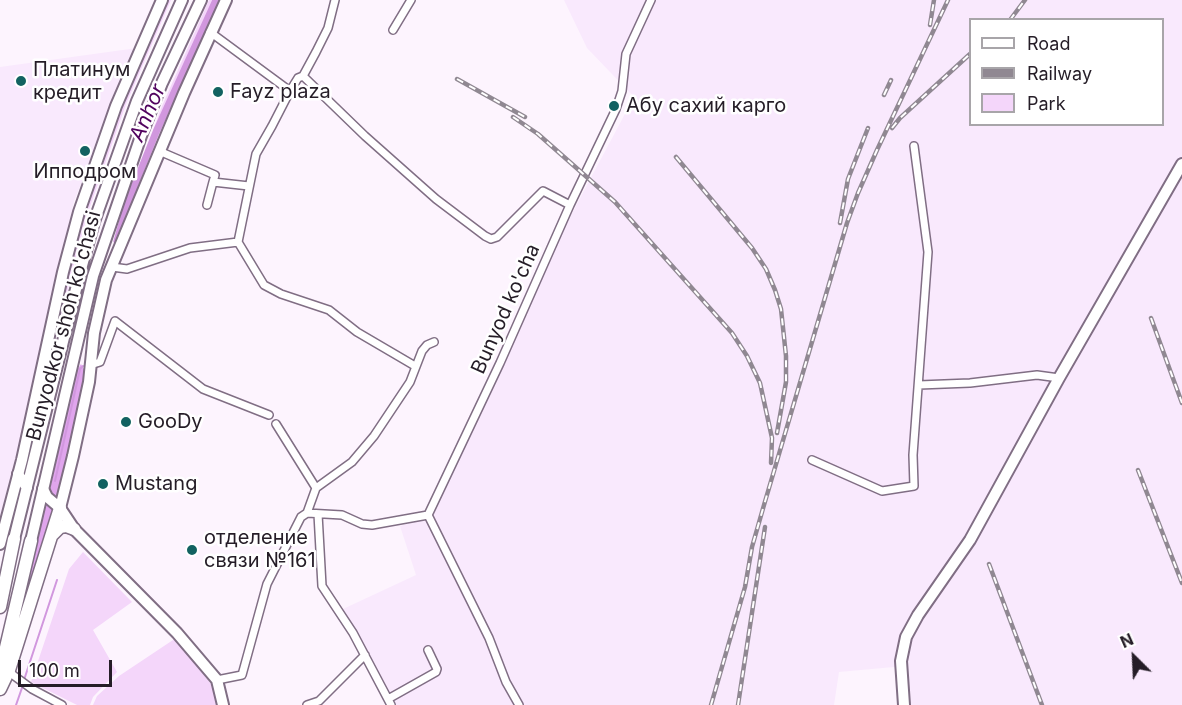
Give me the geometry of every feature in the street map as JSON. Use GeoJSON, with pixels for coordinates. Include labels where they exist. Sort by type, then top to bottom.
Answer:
{"type":"FeatureCollection","features":[{"type":"Feature","properties":{"kind":"highway"},"geometry":{"type":"LineString","coordinates":[[0,689],[9,674],[60,508]]}},
{"type":"Feature","properties":{"kind":"highway"},"geometry":{"type":"LineString","coordinates":[[50,538],[60,527],[66,526],[74,529]]}},
{"type":"Feature","properties":{"kind":"highway"},"geometry":{"type":"LineString","coordinates":[[0,544],[14,539]]}},
{"type":"Feature","properties":{"kind":"highway"},"geometry":{"type":"LineString","coordinates":[[0,566],[14,539]]}},
{"type":"Feature","properties":{"kind":"highway","name":"Bunyodkor shoh ko'chasi"},"geometry":{"type":"LineString","coordinates":[[0,607],[14,539]]}},
{"type":"Feature","properties":{"kind":"highway","name":"Bunyodkor shoh ko'chasi"},"geometry":{"type":"LineString","coordinates":[[9,674],[31,541]]}},
{"type":"Feature","properties":{"kind":"street"},"geometry":{"type":"LineString","coordinates":[[0,544],[79,212],[116,106],[162,0]]}},
{"type":"Feature","properties":{"kind":"street","name":"Bunyodkor shoh ko'chasi"},"geometry":{"type":"LineString","coordinates":[[31,541],[99,257],[141,136],[201,0]]}},
{"type":"Feature","properties":{"kind":"street"},"geometry":{"type":"LineString","coordinates":[[60,508],[89,381],[94,333],[106,280],[210,32],[226,0]]}},
{"type":"Feature","properties":{"kind":"street"},"geometry":{"type":"LineString","coordinates":[[335,0],[328,28],[303,76],[298,78],[290,91],[256,154],[238,242],[264,285],[281,294],[329,310],[357,332],[415,366]]}},
{"type":"Feature","properties":{"kind":"street"},"geometry":{"type":"LineString","coordinates":[[393,30],[411,0]]}},
{"type":"Feature","properties":{"kind":"street","name":"Bunyod ko'cha"},"geometry":{"type":"LineString","coordinates":[[428,515],[616,109],[622,91],[626,54],[651,0]]}},
{"type":"Feature","properties":{"kind":"street"},"geometry":{"type":"LineString","coordinates":[[179,5],[177,16],[180,20],[188,21],[192,17]]}},
{"type":"Feature","properties":{"kind":"street","name":"Bunyodkor shoh ko'chasi"},"geometry":{"type":"LineString","coordinates":[[14,539],[94,222],[137,101],[179,5]]}},
{"type":"Feature","properties":{"kind":"street"},"geometry":{"type":"LineString","coordinates":[[210,32],[290,91]]}},
{"type":"Feature","properties":{"kind":"street"},"geometry":{"type":"LineString","coordinates":[[303,76],[364,136],[436,200],[491,239],[497,237],[543,191],[570,205]]}},
{"type":"Feature","properties":{"kind":"street"},"geometry":{"type":"LineString","coordinates":[[812,460],[882,491],[914,486],[913,455],[928,252],[914,146]]}},
{"type":"Feature","properties":{"kind":"street"},"geometry":{"type":"LineString","coordinates":[[159,151],[215,175],[207,205]]}},
{"type":"Feature","properties":{"kind":"street"},"geometry":{"type":"LineString","coordinates":[[904,705],[901,661],[906,637],[918,615],[970,540],[1059,378],[1182,164]]}},
{"type":"Feature","properties":{"kind":"street"},"geometry":{"type":"LineString","coordinates":[[213,182],[249,186]]}},
{"type":"Feature","properties":{"kind":"street"},"geometry":{"type":"LineString","coordinates":[[112,267],[127,268],[190,248],[238,242]]}},
{"type":"Feature","properties":{"kind":"street"},"geometry":{"type":"LineString","coordinates":[[90,365],[100,362],[115,321],[203,389],[269,415]]}},
{"type":"Feature","properties":{"kind":"street"},"geometry":{"type":"LineString","coordinates":[[217,680],[242,675],[267,584],[302,517],[307,513],[316,488],[352,462],[374,436],[410,382],[415,366],[427,345],[434,342]]}},
{"type":"Feature","properties":{"kind":"street"},"geometry":{"type":"LineString","coordinates":[[919,385],[1037,375],[1059,378]]}},
{"type":"Feature","properties":{"kind":"street"},"geometry":{"type":"LineString","coordinates":[[276,424],[316,488]]}},
{"type":"Feature","properties":{"kind":"street"},"geometry":{"type":"LineString","coordinates":[[18,474],[27,488]]}},
{"type":"Feature","properties":{"kind":"street"},"geometry":{"type":"LineString","coordinates":[[43,489],[74,529],[177,633],[217,680],[223,705]]}},
{"type":"Feature","properties":{"kind":"street"},"geometry":{"type":"LineString","coordinates":[[307,513],[342,515],[362,524],[372,525],[428,515],[489,638],[506,682],[519,705]]}},
{"type":"Feature","properties":{"kind":"street"},"geometry":{"type":"LineString","coordinates":[[318,514],[322,586],[353,633],[389,702],[436,672],[437,669],[428,650]]}},
{"type":"Feature","properties":{"kind":"street"},"geometry":{"type":"LineString","coordinates":[[308,705],[320,701],[365,655]]}},
{"type":"Feature","properties":{"kind":"street"},"geometry":{"type":"LineString","coordinates":[[9,674],[62,705]]}},
{"type":"Feature","properties":{"kind":"shaded area"},"geometry":{"type":"Polygon","coordinates":[[[564,0],[1182,0],[1182,705],[910,705],[905,666],[839,672],[834,705],[395,705],[370,655],[343,609],[416,575],[400,526],[429,516],[554,247],[634,97],[587,48],[564,0]]]}},
{"type":"Feature","properties":{"kind":"shaded area"},"geometry":{"type":"Polygon","coordinates":[[[137,48],[74,201],[0,528],[0,67],[137,48]]]}},
{"type":"Feature","properties":{"kind":"shaded area"},"geometry":{"type":"Polygon","coordinates":[[[81,364],[86,373],[57,496],[49,493],[77,370],[81,364]]]}},
{"type":"Feature","properties":{"kind":"shaded area"},"geometry":{"type":"Polygon","coordinates":[[[46,504],[54,507],[18,624],[46,504]]]}},
{"type":"Feature","properties":{"kind":"green space"},"geometry":{"type":"Polygon","coordinates":[[[167,0],[171,0],[126,104],[87,215],[45,377],[83,214],[122,103],[167,0]]]}},
{"type":"Feature","properties":{"kind":"green space"},"geometry":{"type":"Polygon","coordinates":[[[209,0],[220,0],[120,233],[156,134],[153,130],[162,106],[209,0]]]}},
{"type":"Feature","properties":{"kind":"green space"},"geometry":{"type":"Polygon","coordinates":[[[83,552],[132,602],[93,630],[117,672],[93,697],[90,705],[77,705],[31,682],[69,569],[83,552]]]}},
{"type":"Feature","properties":{"kind":"green space"},"geometry":{"type":"Polygon","coordinates":[[[176,638],[211,684],[217,705],[93,705],[97,696],[119,676],[176,638]]]}},
{"type":"Feature","properties":{"kind":"waterway","name":"Anhor"},"geometry":{"type":"LineString","coordinates":[[117,241],[128,202],[156,132],[216,0]]}},
{"type":"Feature","properties":{"kind":"waterway","name":"Anhor"},"geometry":{"type":"LineString","coordinates":[[55,481],[80,369],[83,366]]}},
{"type":"Feature","properties":{"kind":"waterway","name":"Anhor"},"geometry":{"type":"LineString","coordinates":[[24,680],[57,580]]}},
{"type":"Feature","properties":{"kind":"waterway","name":"Anhor"},"geometry":{"type":"LineString","coordinates":[[16,705],[23,685]]}},
{"type":"Feature","properties":{"kind":"railway"},"geometry":{"type":"LineString","coordinates":[[930,25],[934,0]]}},
{"type":"Feature","properties":{"kind":"railway"},"geometry":{"type":"LineString","coordinates":[[711,705],[745,587],[752,547],[847,223],[877,150],[948,0]]}},
{"type":"Feature","properties":{"kind":"railway"},"geometry":{"type":"LineString","coordinates":[[1012,18],[1025,0]]}},
{"type":"Feature","properties":{"kind":"railway"},"geometry":{"type":"LineString","coordinates":[[892,128],[969,55]]}},
{"type":"Feature","properties":{"kind":"railway"},"geometry":{"type":"LineString","coordinates":[[457,79],[525,117]]}},
{"type":"Feature","properties":{"kind":"railway"},"geometry":{"type":"LineString","coordinates":[[884,95],[891,80]]}},
{"type":"Feature","properties":{"kind":"railway"},"geometry":{"type":"LineString","coordinates":[[513,117],[538,134],[615,202],[732,333],[747,356],[760,383],[772,438],[771,463]]}},
{"type":"Feature","properties":{"kind":"railway"},"geometry":{"type":"LineString","coordinates":[[840,223],[848,179],[868,128]]}},
{"type":"Feature","properties":{"kind":"railway"},"geometry":{"type":"LineString","coordinates":[[676,157],[752,248],[766,269],[775,290],[781,309],[786,356],[786,382],[777,433]]}},
{"type":"Feature","properties":{"kind":"railway"},"geometry":{"type":"LineString","coordinates":[[1151,318],[1182,403]]}},
{"type":"Feature","properties":{"kind":"railway"},"geometry":{"type":"LineString","coordinates":[[1138,470],[1182,583]]}},
{"type":"Feature","properties":{"kind":"railway"},"geometry":{"type":"LineString","coordinates":[[738,705],[765,527]]}},
{"type":"Feature","properties":{"kind":"railway"},"geometry":{"type":"LineString","coordinates":[[989,564],[1042,705]]}},
{"type":"Feature","properties":{"kind":"place","name":"Платинум кредит"},"geometry":{"type":"Point","coordinates":[21,81]}},
{"type":"Feature","properties":{"kind":"place","name":"Fayz plaza"},"geometry":{"type":"Point","coordinates":[218,92]}},
{"type":"Feature","properties":{"kind":"place","name":"Абу сахий карго"},"geometry":{"type":"Point","coordinates":[614,106]}},
{"type":"Feature","properties":{"kind":"place","name":"Ипподром"},"geometry":{"type":"Point","coordinates":[85,151]}},
{"type":"Feature","properties":{"kind":"place","name":"GooDy"},"geometry":{"type":"Point","coordinates":[126,422]}},
{"type":"Feature","properties":{"kind":"place","name":"Mustang"},"geometry":{"type":"Point","coordinates":[103,484]}},
{"type":"Feature","properties":{"kind":"place","name":"отделение связи №161"},"geometry":{"type":"Point","coordinates":[192,550]}}]}
